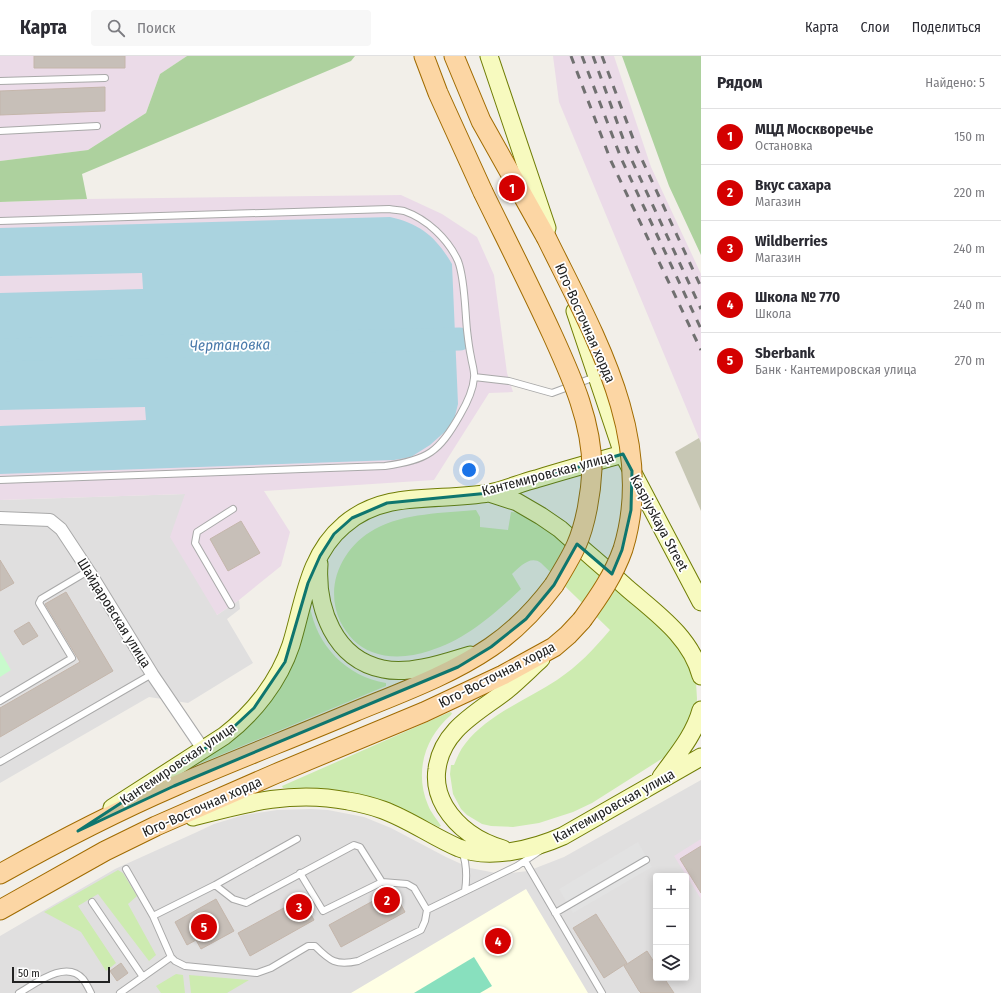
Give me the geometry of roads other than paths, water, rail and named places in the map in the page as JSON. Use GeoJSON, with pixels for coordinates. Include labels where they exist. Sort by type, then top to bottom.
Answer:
{"type":"FeatureCollection","features":[{"type":"Feature","properties":{"kind":"main road","name":"Юго-Восточная хорда"},"geometry":{"type":"LineString","coordinates":[[78,831],[174,786],[410,689],[458,667],[491,647],[526,619],[541,603],[554,585],[577,545],[589,496],[592,469],[587,425],[563,359],[543,315],[482,192],[438,93],[424,56]]}},
{"type":"Feature","properties":{"kind":"main road","name":"Юго-Восточная хорда"},"geometry":{"type":"LineString","coordinates":[[0,910],[105,851],[156,826],[275,774],[424,712],[502,675],[554,647],[582,620],[605,588],[622,550],[628,529],[633,490],[630,446],[625,424],[604,359],[591,330],[546,237],[481,121],[454,56]]}},
{"type":"Feature","properties":{"kind":"main road","name":"Kaspiyskaya Street"},"geometry":{"type":"LineString","coordinates":[[489,56],[623,454],[701,602]]}},
{"type":"Feature","properties":{"kind":"main road","name":"Кантемировская улица"},"geometry":{"type":"LineString","coordinates":[[0,874],[78,831],[145,785],[203,749],[239,724],[264,696],[279,674],[291,644],[308,583],[327,543],[343,525],[359,514],[377,505],[400,501],[489,493],[584,464],[623,454]]}},
{"type":"Feature","properties":{"kind":"main road"},"geometry":{"type":"LineString","coordinates":[[489,493],[517,502],[542,516],[560,529],[670,625],[695,658],[701,676]]}},
{"type":"Feature","properties":{"kind":"main road"},"geometry":{"type":"LineString","coordinates":[[320,556],[318,575],[319,591],[325,617],[336,638],[355,657],[383,669],[400,670],[427,667],[491,647]]}},
{"type":"Feature","properties":{"kind":"main road"},"geometry":{"type":"LineString","coordinates":[[519,856],[483,841],[469,832],[449,813],[442,802],[437,788],[436,774],[438,761],[443,746],[450,735],[464,721],[508,689],[554,647]]}},
{"type":"Feature","properties":{"kind":"main road"},"geometry":{"type":"LineString","coordinates":[[659,780],[690,736],[701,710]]}},
{"type":"Feature","properties":{"kind":"main road","name":"Кантемировская улица"},"geometry":{"type":"LineString","coordinates":[[156,826],[266,799],[287,796],[325,797],[365,804],[383,810],[460,848],[519,856],[563,836],[701,757]]}},
{"type":"Feature","properties":{"kind":"street","name":"Шайдаровская улица"},"geometry":{"type":"LineString","coordinates":[[0,518],[50,520],[61,529],[152,674],[203,749]]}},
{"type":"Feature","properties":{"kind":"lane"},"geometry":{"type":"LineString","coordinates":[[0,81],[105,78]]}},
{"type":"Feature","properties":{"kind":"lane"},"geometry":{"type":"LineString","coordinates":[[0,131],[97,126]]}},
{"type":"Feature","properties":{"kind":"lane"},"geometry":{"type":"LineString","coordinates":[[0,221],[389,209],[404,211],[424,221],[439,233],[450,246],[458,262],[464,291],[469,347],[474,377],[469,399],[449,435],[436,449],[420,459],[404,464],[385,466],[0,480]]}},
{"type":"Feature","properties":{"kind":"lane"},"geometry":{"type":"LineString","coordinates":[[474,377],[509,381],[552,393],[597,376]]}},
{"type":"Feature","properties":{"kind":"lane"},"geometry":{"type":"LineString","coordinates":[[232,605],[195,543],[197,532],[233,509]]}},
{"type":"Feature","properties":{"kind":"lane"},"geometry":{"type":"LineString","coordinates":[[0,701],[72,658],[39,603],[41,599],[83,574],[90,573]]}},
{"type":"Feature","properties":{"kind":"lane"},"geometry":{"type":"LineString","coordinates":[[0,762],[152,674]]}},
{"type":"Feature","properties":{"kind":"lane"},"geometry":{"type":"LineString","coordinates":[[153,916],[215,885],[298,839]]}},
{"type":"Feature","properties":{"kind":"lane"},"geometry":{"type":"LineString","coordinates":[[215,885],[233,899],[246,903],[354,845],[360,847],[382,882]]}},
{"type":"Feature","properties":{"kind":"lane"},"geometry":{"type":"LineString","coordinates":[[460,848],[466,864],[465,891]]}},
{"type":"Feature","properties":{"kind":"lane"},"geometry":{"type":"LineString","coordinates":[[427,910],[465,891],[519,856],[555,913],[602,993]]}},
{"type":"Feature","properties":{"kind":"lane"},"geometry":{"type":"LineString","coordinates":[[555,913],[646,860]]}},
{"type":"Feature","properties":{"kind":"lane"},"geometry":{"type":"LineString","coordinates":[[126,869],[153,916],[171,957],[185,966],[252,973],[271,968],[308,946],[315,946],[326,957],[335,963],[346,964],[358,961],[421,930],[425,921],[427,910],[414,888],[407,884],[382,882],[323,911],[300,873]]}},
{"type":"Feature","properties":{"kind":"lane"},"geometry":{"type":"LineString","coordinates":[[92,902],[143,977]]}},
{"type":"Feature","properties":{"kind":"lane"},"geometry":{"type":"LineString","coordinates":[[120,993],[171,957]]}},
{"type":"Feature","properties":{"kind":"lane"},"geometry":{"type":"LineString","coordinates":[[19,993],[55,973],[65,971],[76,973],[83,979],[91,993]]}},
{"type":"Feature","properties":{"kind":"water"},"geometry":{"type":"Polygon","coordinates":[[[390,217],[411,224],[427,233],[440,246],[452,264],[458,404],[455,416],[448,429],[430,445],[411,457],[394,460],[0,474],[0,426],[146,420],[145,407],[0,410],[0,360],[451,349],[450,332],[0,341],[0,293],[143,289],[142,273],[0,276],[0,228],[390,217]]]}},
{"type":"Feature","properties":{"kind":"waterway","name":"Чертановка"},"geometry":{"type":"LineString","coordinates":[[0,350],[460,339]]}},
{"type":"Feature","properties":{"kind":"railway"},"geometry":{"type":"LineString","coordinates":[[571,56],[611,161],[701,350]]}},
{"type":"Feature","properties":{"kind":"railway"},"geometry":{"type":"LineString","coordinates":[[582,56],[621,158],[701,329]]}},
{"type":"Feature","properties":{"kind":"railway"},"geometry":{"type":"LineString","coordinates":[[593,56],[628,152],[701,309]]}},
{"type":"Feature","properties":{"kind":"railway"},"geometry":{"type":"LineString","coordinates":[[602,56],[637,149],[701,287]]}},
{"type":"Feature","properties":{"kind":"place","name":"МЦД Москворечье"},"geometry":{"type":"Point","coordinates":[512,188]}},
{"type":"Feature","properties":{"kind":"place","name":"Вкус сахара"},"geometry":{"type":"Point","coordinates":[387,900]}},
{"type":"Feature","properties":{"kind":"place","name":"Wildberries"},"geometry":{"type":"Point","coordinates":[299,907]}},
{"type":"Feature","properties":{"kind":"place","name":"Sberbank"},"geometry":{"type":"Point","coordinates":[204,927]}},
{"type":"Feature","properties":{"kind":"place","name":"Школа № 770"},"geometry":{"type":"Point","coordinates":[498,941]}}]}
